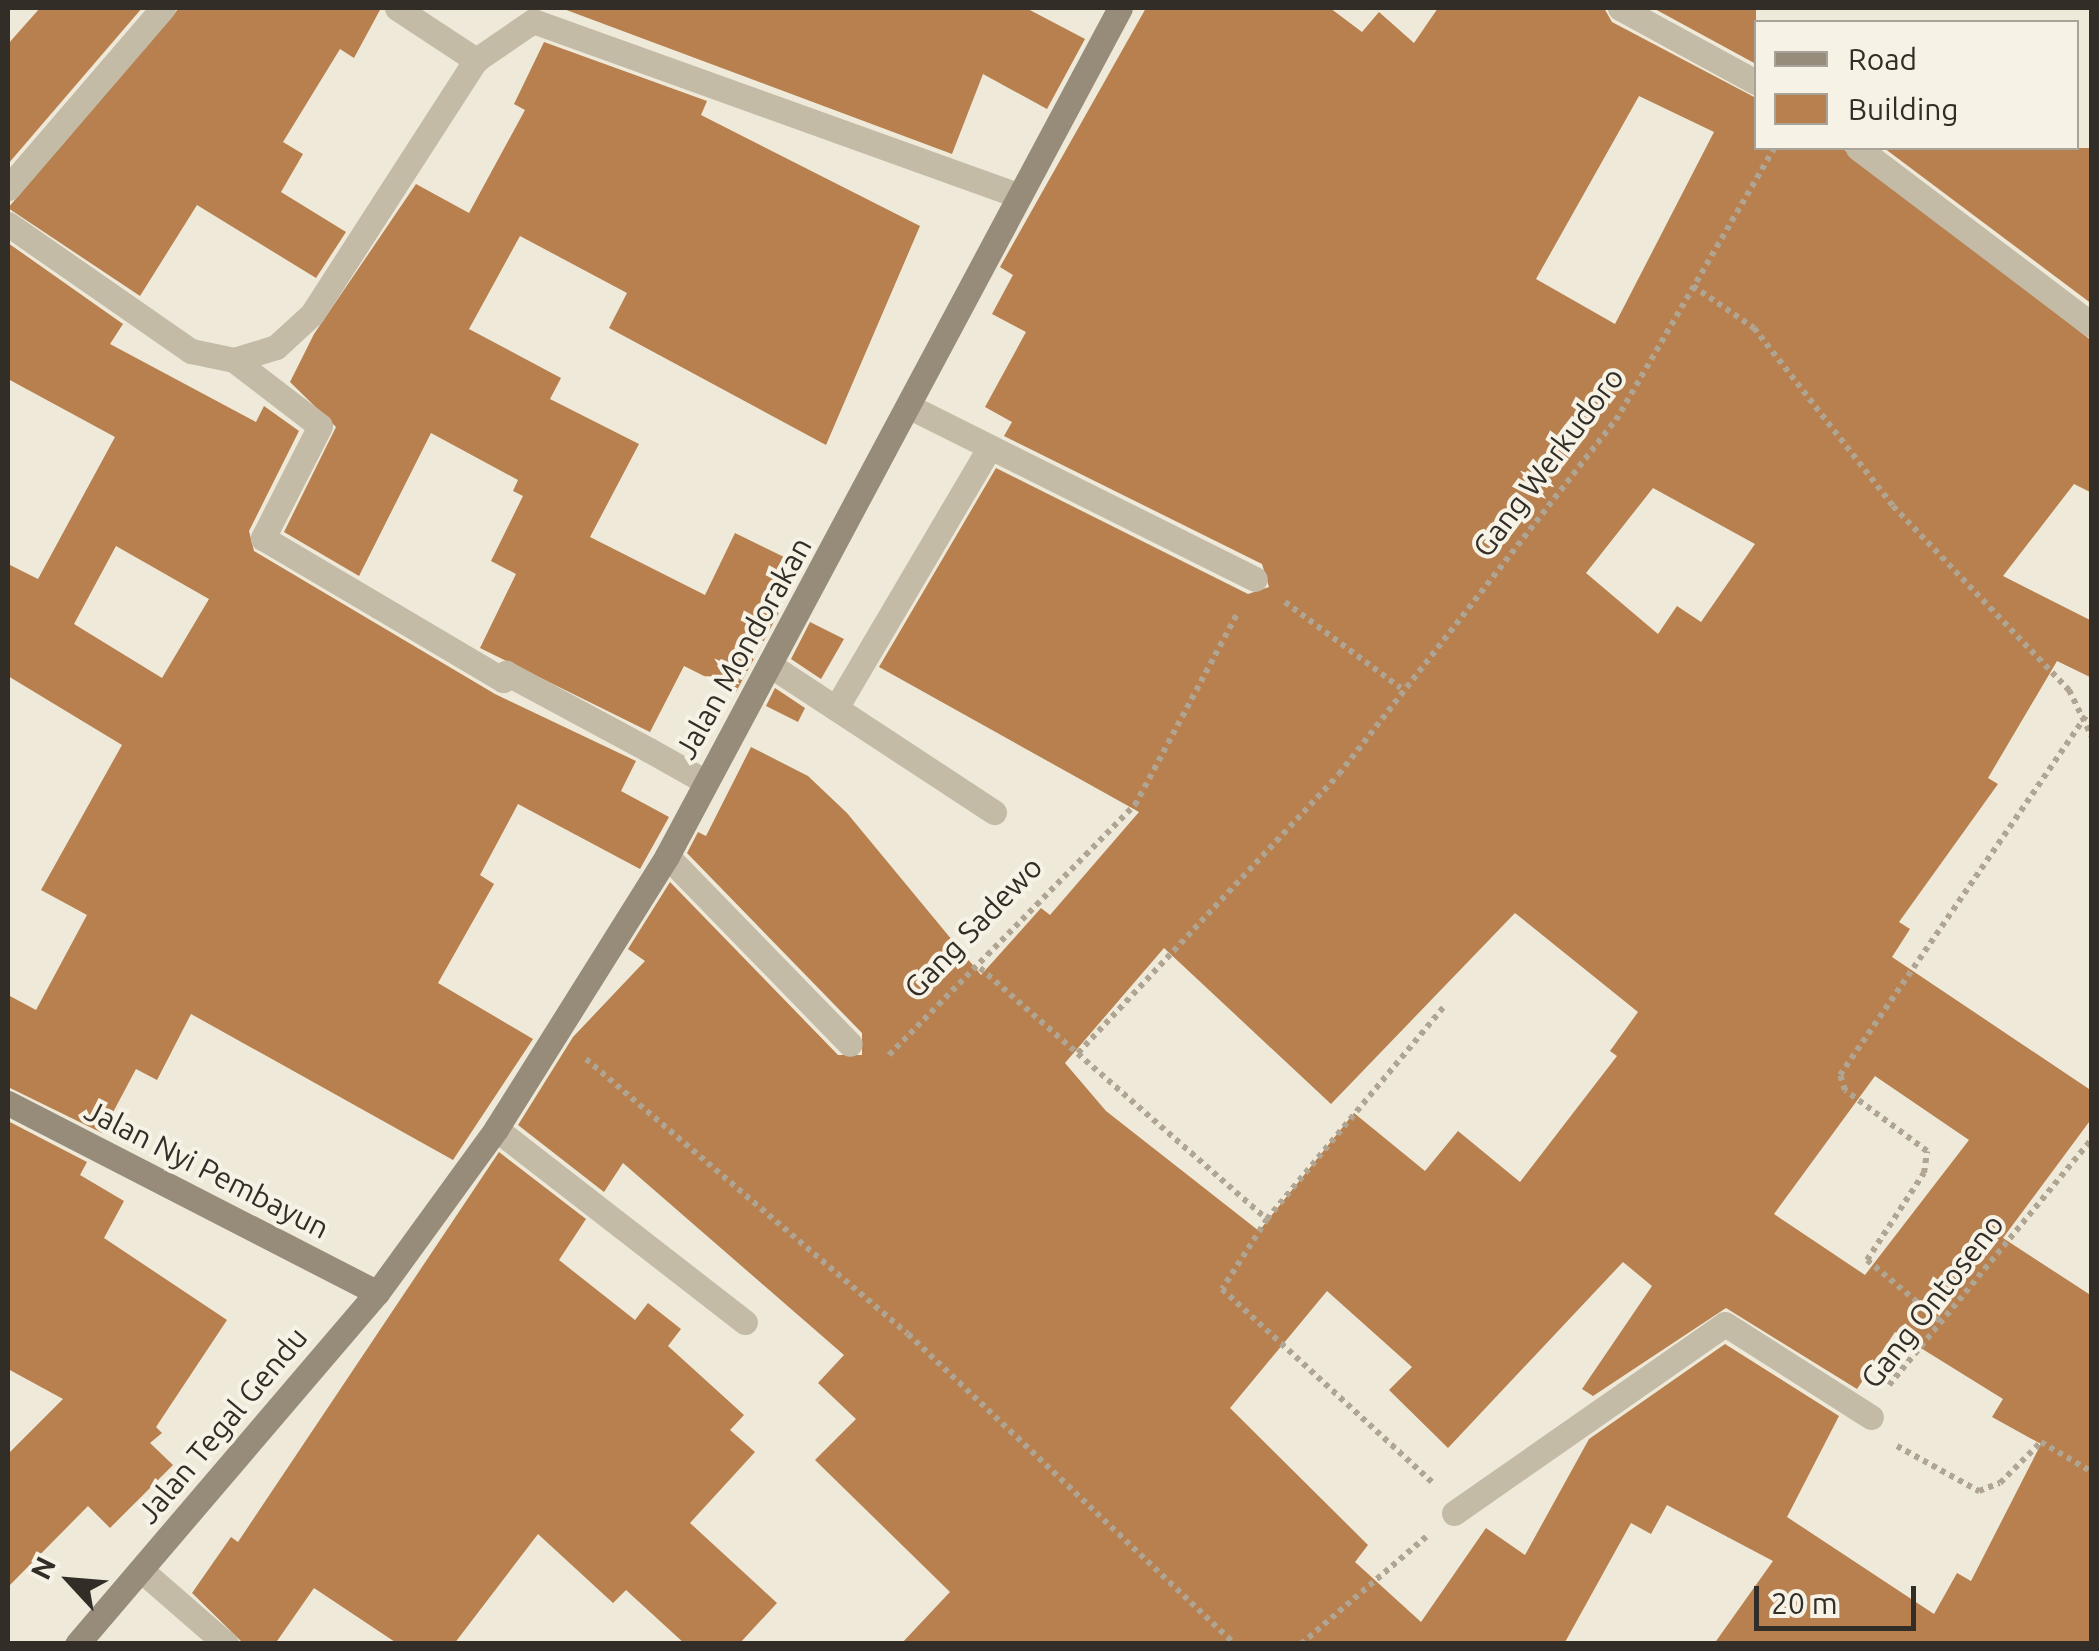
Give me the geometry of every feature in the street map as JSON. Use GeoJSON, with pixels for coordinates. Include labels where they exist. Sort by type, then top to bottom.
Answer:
{"type":"FeatureCollection","features":[{"type":"Feature","properties":{"kind":"street"},"geometry":{"type":"LineString","coordinates":[[8,188],[163,8]]}},
{"type":"Feature","properties":{"kind":"street"},"geometry":{"type":"LineString","coordinates":[[397,8],[476,60]]}},
{"type":"Feature","properties":{"kind":"street","name":"Jalan Mondorakan"},"geometry":{"type":"LineString","coordinates":[[377,1293],[496,1129],[666,856],[912,408],[1120,8]]}},
{"type":"Feature","properties":{"kind":"street"},"geometry":{"type":"LineString","coordinates":[[1620,8],[1754,81]]}},
{"type":"Feature","properties":{"kind":"street"},"geometry":{"type":"LineString","coordinates":[[234,360],[276,347],[312,314],[476,60],[529,22],[544,22],[1020,196]]}},
{"type":"Feature","properties":{"kind":"street"},"geometry":{"type":"LineString","coordinates":[[1861,150],[2092,325]]}},
{"type":"Feature","properties":{"kind":"street"},"geometry":{"type":"LineString","coordinates":[[8,224],[191,351],[234,360],[320,426],[263,538],[504,680],[506,674],[706,782]]}},
{"type":"Feature","properties":{"kind":"street"},"geometry":{"type":"LineString","coordinates":[[912,408],[1255,579]]}},
{"type":"Feature","properties":{"kind":"street"},"geometry":{"type":"LineString","coordinates":[[836,708],[989,448]]}},
{"type":"Feature","properties":{"kind":"street"},"geometry":{"type":"LineString","coordinates":[[770,666],[994,812]]}},
{"type":"Feature","properties":{"kind":"street"},"geometry":{"type":"LineString","coordinates":[[666,856],[850,1044]]}},
{"type":"Feature","properties":{"kind":"street","name":"Jalan Nyi Pembayun"},"geometry":{"type":"LineString","coordinates":[[8,1103],[377,1293]]}},
{"type":"Feature","properties":{"kind":"street"},"geometry":{"type":"LineString","coordinates":[[496,1129],[745,1322]]}},
{"type":"Feature","properties":{"kind":"street","name":"Jalan Tegal Gendu"},"geometry":{"type":"LineString","coordinates":[[77,1644],[377,1293]]}},
{"type":"Feature","properties":{"kind":"street"},"geometry":{"type":"LineString","coordinates":[[1454,1513],[1725,1324],[1871,1417]]}},
{"type":"Feature","properties":{"kind":"street"},"geometry":{"type":"LineString","coordinates":[[140,1570],[226,1644]]}},
{"type":"Feature","properties":{"kind":"path","name":"Gang Werkudoro"},"geometry":{"type":"LineString","coordinates":[[1078,1054],[1327,787],[1400,688],[1616,420],[1773,150]]}},
{"type":"Feature","properties":{"kind":"path"},"geometry":{"type":"LineString","coordinates":[[1694,286],[1754,328],[1893,506],[2086,714],[2092,737]]}},
{"type":"Feature","properties":{"kind":"path"},"geometry":{"type":"LineString","coordinates":[[1255,579],[1400,688]]}},
{"type":"Feature","properties":{"kind":"path","name":"Gang Sadewo"},"geometry":{"type":"LineString","coordinates":[[850,1044],[870,1057],[890,1055],[1136,806],[1255,579]]}},
{"type":"Feature","properties":{"kind":"path"},"geometry":{"type":"LineString","coordinates":[[1940,1321],[1866,1260],[1924,1173],[1927,1150],[1845,1090],[1840,1075],[2086,714]]}},
{"type":"Feature","properties":{"kind":"path"},"geometry":{"type":"LineString","coordinates":[[980,968],[1267,1219]]}},
{"type":"Feature","properties":{"kind":"path"},"geometry":{"type":"LineString","coordinates":[[1301,1644],[1454,1513],[1456,1505],[1222,1289],[1267,1219],[1446,1005]]}},
{"type":"Feature","properties":{"kind":"path"},"geometry":{"type":"LineString","coordinates":[[553,1033],[908,1334],[1235,1644]]}},
{"type":"Feature","properties":{"kind":"path","name":"Gang Ontoseno"},"geometry":{"type":"LineString","coordinates":[[2092,1139],[1940,1321],[1871,1417],[1879,1436],[1979,1491],[1994,1488],[2040,1442],[2092,1472]]}},
{"type":"Feature","properties":{"kind":"building"},"geometry":{"type":"Polygon","coordinates":[[[40,8],[142,8],[8,164],[8,44],[40,8]]]}},
{"type":"Feature","properties":{"kind":"building"},"geometry":{"type":"Polygon","coordinates":[[[179,8],[381,8],[354,58],[340,49],[283,142],[303,154],[281,192],[346,232],[316,278],[197,205],[140,296],[8,208],[179,8]]]}},
{"type":"Feature","properties":{"kind":"building"},"geometry":{"type":"Polygon","coordinates":[[[561,8],[1026,8],[1085,39],[1047,109],[983,74],[952,154],[561,8]]]}},
{"type":"Feature","properties":{"kind":"building"},"geometry":{"type":"Polygon","coordinates":[[[1146,8],[1330,8],[1362,32],[1379,12],[1414,43],[1438,8],[1604,8],[1612,22],[1754,97],[1754,150],[1845,150],[2092,341],[2092,493],[2074,484],[2003,576],[2092,621],[2092,678],[2057,661],[1988,778],[1998,784],[1899,922],[1910,929],[1892,957],[2092,1091],[2092,1118],[2003,1238],[2092,1296],[2092,1644],[1714,1644],[1773,1561],[1667,1505],[1651,1534],[1631,1523],[1564,1644],[901,1644],[950,1592],[815,1460],[856,1419],[818,1383],[844,1355],[623,1163],[604,1192],[518,1125],[573,1037],[645,961],[628,949],[670,882],[838,1055],[862,1055],[862,1033],[687,853],[698,832],[706,836],[751,747],[808,776],[847,813],[981,975],[1041,908],[1050,915],[1139,812],[879,667],[996,468],[1248,594],[1269,587],[1262,564],[1004,436],[1012,422],[985,407],[1026,332],[992,314],[1013,275],[1000,267],[1146,8]],[[1639,96],[1536,279],[1615,324],[1714,132],[1639,96]],[[1653,488],[1586,573],[1658,634],[1677,606],[1701,622],[1755,544],[1653,488]],[[1515,913],[1331,1104],[1164,948],[1065,1063],[1106,1111],[1259,1231],[1354,1113],[1425,1171],[1458,1131],[1520,1182],[1617,1056],[1610,1051],[1638,1012],[1515,913]],[[1875,1076],[1774,1214],[1865,1275],[1969,1140],[1875,1076]],[[1623,1262],[1448,1448],[1389,1390],[1412,1367],[1327,1291],[1230,1408],[1368,1545],[1355,1562],[1421,1622],[1486,1528],[1525,1555],[1589,1439],[1725,1344],[1839,1416],[1787,1517],[1934,1614],[1957,1573],[1971,1581],[2041,1444],[1992,1417],[2003,1399],[1895,1332],[1857,1389],[1726,1308],[1593,1396],[1582,1389],[1652,1286],[1623,1262]]]}},
{"type":"Feature","properties":{"kind":"building"},"geometry":{"type":"Polygon","coordinates":[[[1653,8],[1756,8],[1754,63],[1653,8]]]}},
{"type":"Feature","properties":{"kind":"building"},"geometry":{"type":"Polygon","coordinates":[[[544,42],[707,101],[701,115],[920,226],[826,445],[609,328],[627,293],[520,236],[469,329],[561,378],[550,399],[639,444],[590,537],[705,595],[735,533],[786,558],[766,599],[782,607],[736,692],[684,666],[650,732],[480,648],[516,574],[491,561],[523,496],[513,491],[518,480],[431,433],[359,576],[284,532],[336,427],[290,382],[314,334],[416,184],[469,213],[525,110],[514,104],[544,42]]]}},
{"type":"Feature","properties":{"kind":"building"},"geometry":{"type":"Polygon","coordinates":[[[2092,148],[2092,304],[1887,150],[2092,148]]]}},
{"type":"Feature","properties":{"kind":"building"},"geometry":{"type":"Polygon","coordinates":[[[8,243],[123,324],[110,344],[256,422],[264,406],[299,431],[249,531],[254,551],[495,694],[636,761],[621,791],[669,817],[640,869],[518,804],[480,875],[494,884],[438,983],[533,1039],[453,1160],[191,1014],[157,1080],[136,1069],[102,1133],[8,1087],[8,995],[36,1010],[87,915],[41,890],[122,745],[8,676],[8,564],[38,579],[115,437],[8,379],[8,243]],[[116,546],[74,624],[162,678],[209,599],[116,546]]]}},
{"type":"Feature","properties":{"kind":"building"},"geometry":{"type":"Polygon","coordinates":[[[810,622],[844,639],[821,679],[791,659],[810,622]]]}},
{"type":"Feature","properties":{"kind":"building"},"geometry":{"type":"Polygon","coordinates":[[[775,688],[805,708],[798,722],[766,706],[775,688]]]}},
{"type":"Feature","properties":{"kind":"building"},"geometry":{"type":"Polygon","coordinates":[[[8,1121],[87,1162],[80,1175],[124,1201],[104,1238],[227,1320],[156,1427],[162,1433],[150,1443],[173,1465],[110,1528],[88,1506],[8,1587],[8,1454],[63,1399],[8,1369],[8,1121]]]}},
{"type":"Feature","properties":{"kind":"building"},"geometry":{"type":"Polygon","coordinates":[[[499,1152],[586,1219],[559,1260],[635,1320],[648,1303],[681,1329],[668,1346],[744,1415],[730,1430],[755,1452],[690,1523],[777,1603],[739,1644],[685,1644],[626,1590],[613,1603],[538,1534],[454,1644],[398,1644],[314,1588],[275,1644],[244,1644],[192,1593],[231,1537],[238,1542],[499,1152]]]}}]}
